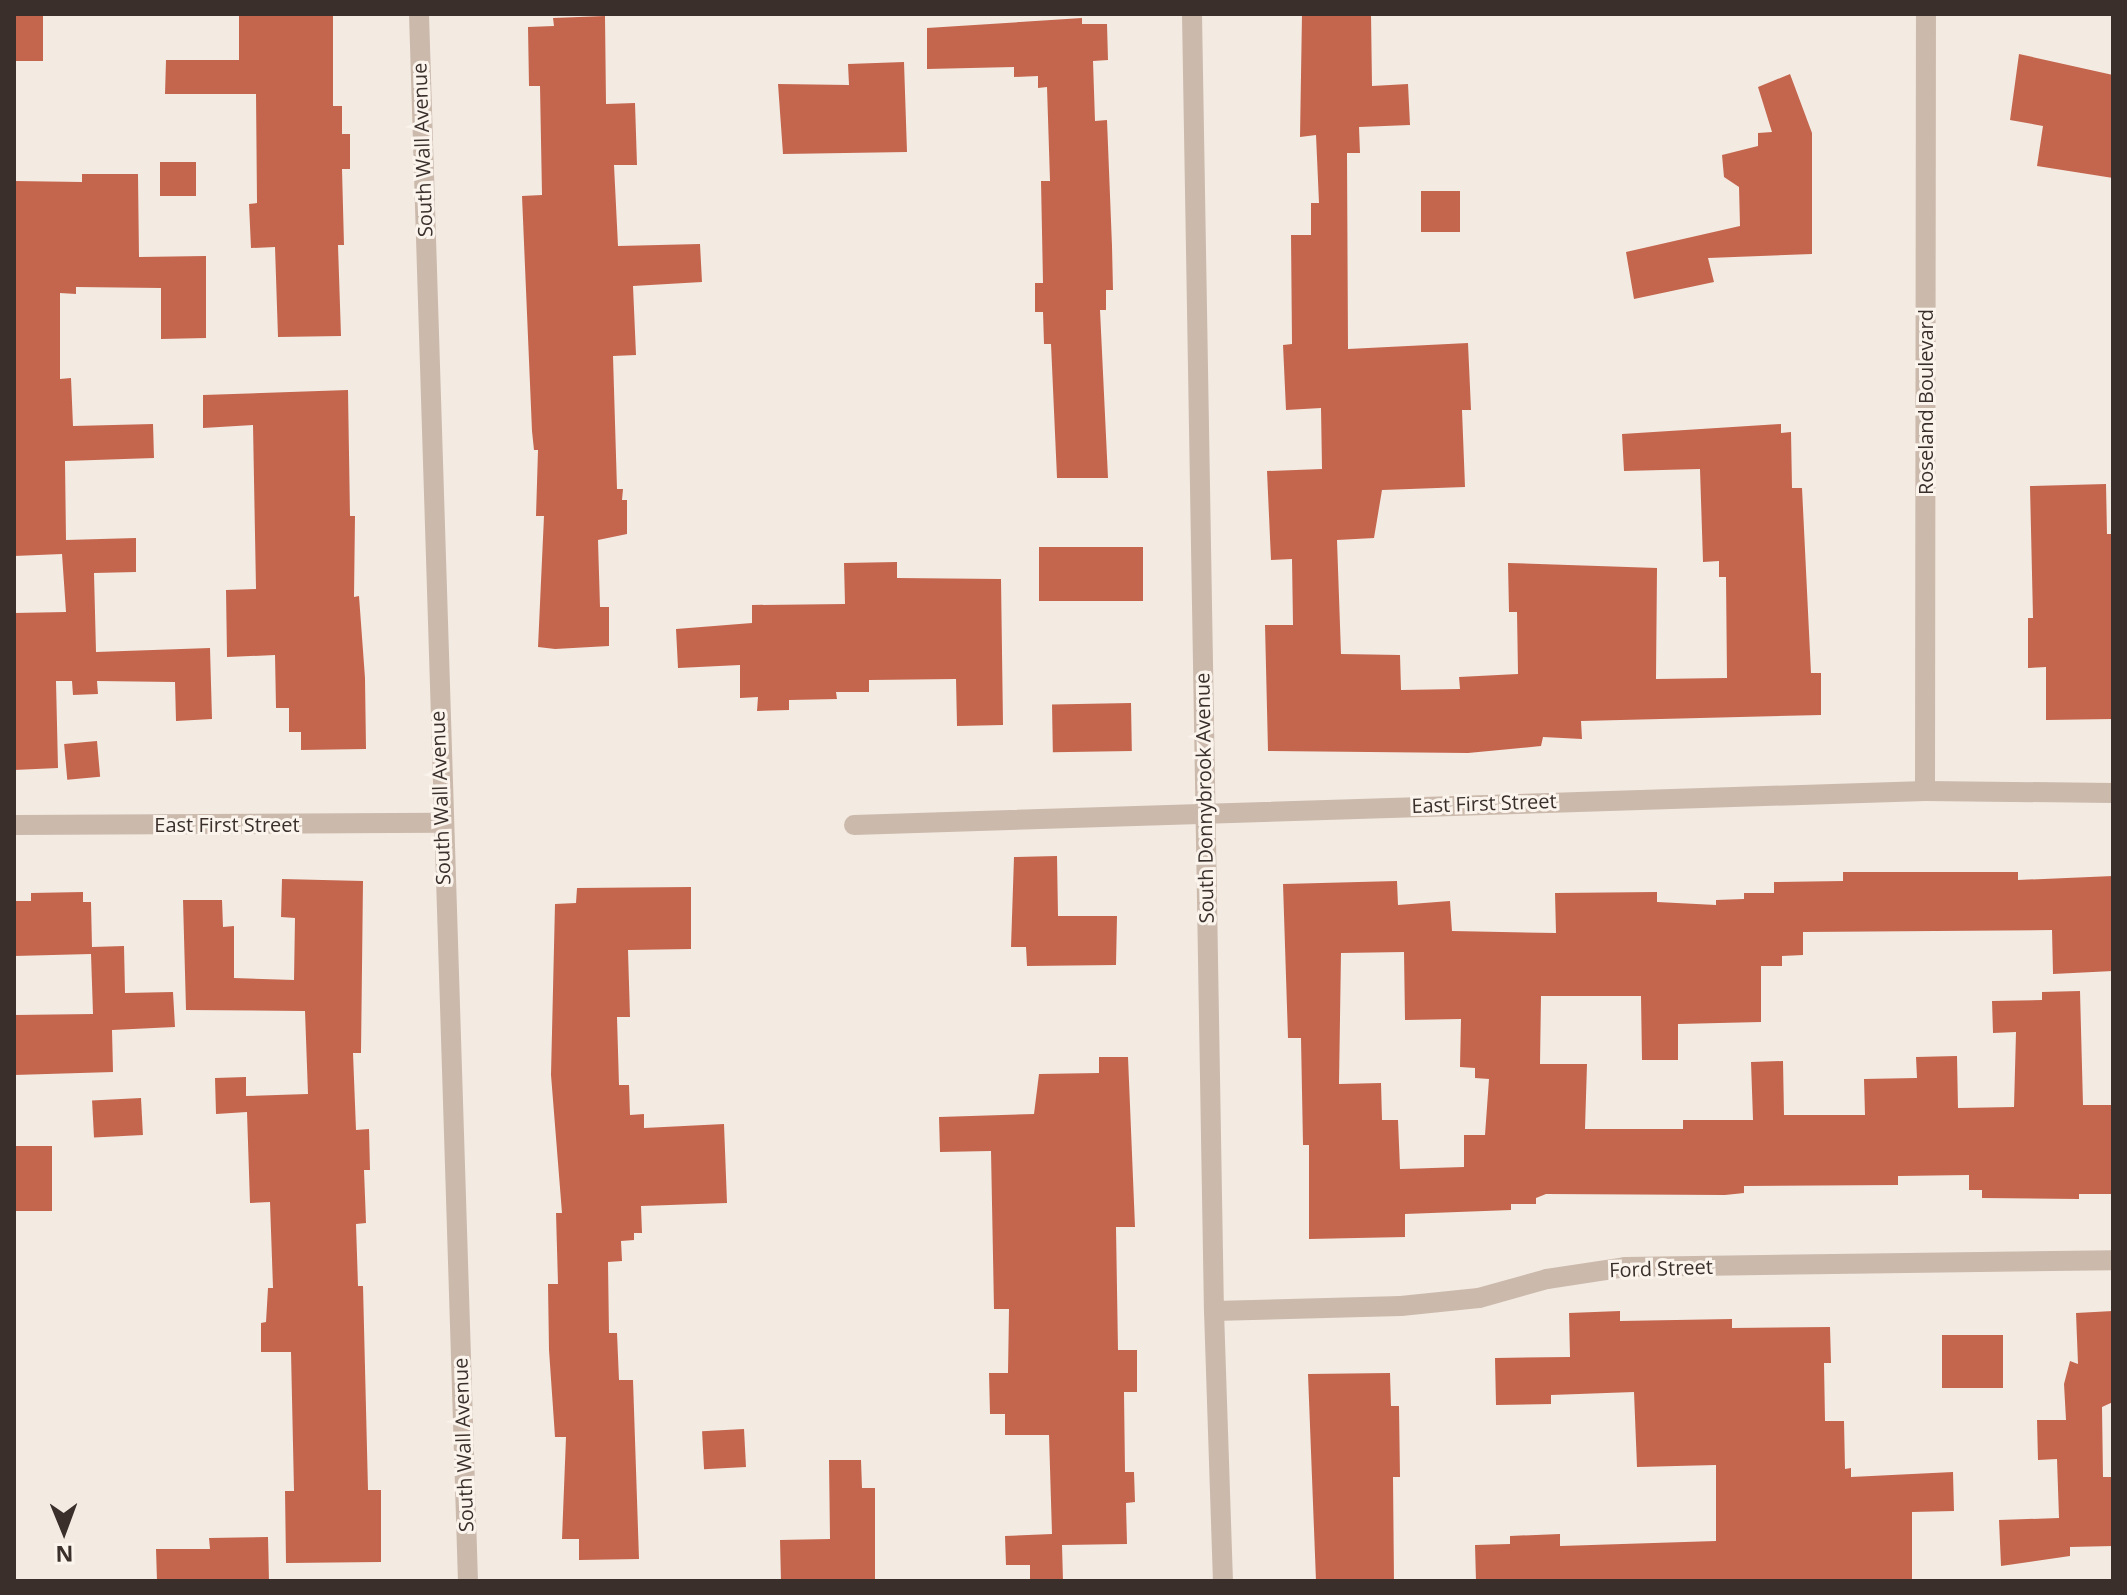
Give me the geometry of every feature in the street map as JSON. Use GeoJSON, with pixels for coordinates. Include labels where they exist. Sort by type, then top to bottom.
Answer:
{"type":"FeatureCollection","features":[{"type":"Feature","properties":{"kind":"street","name":"South Wall Avenue"},"geometry":{"type":"LineString","coordinates":[[419,14],[440,823],[468,1581]]}},
{"type":"Feature","properties":{"kind":"street","name":"South Donnybrook Avenue"},"geometry":{"type":"LineString","coordinates":[[1192,14],[1204,812],[1223,1581]]}},
{"type":"Feature","properties":{"kind":"street","name":"Roseland Boulevard"},"geometry":{"type":"LineString","coordinates":[[1925,791],[1926,14]]}},
{"type":"Feature","properties":{"kind":"street","name":"East First Street"},"geometry":{"type":"LineString","coordinates":[[854,825],[1925,791],[2113,793]]}},
{"type":"Feature","properties":{"kind":"street","name":"East First Street"},"geometry":{"type":"LineString","coordinates":[[14,825],[440,823]]}},
{"type":"Feature","properties":{"kind":"street","name":"Ford Street"},"geometry":{"type":"LineString","coordinates":[[1214,1311],[1401,1306],[1479,1298],[1547,1279],[1625,1267],[2113,1260]]}},
{"type":"Feature","properties":{"kind":"building"},"geometry":{"type":"Polygon","coordinates":[[[14,14],[43,14],[43,61],[14,61],[14,14]]]}},
{"type":"Feature","properties":{"kind":"building"},"geometry":{"type":"Polygon","coordinates":[[[239,14],[333,14],[333,106],[342,106],[342,134],[350,134],[350,169],[342,169],[344,245],[338,245],[341,336],[278,337],[275,247],[251,248],[249,204],[257,203],[256,94],[165,94],[166,60],[239,60],[239,14]]]}},
{"type":"Feature","properties":{"kind":"building"},"geometry":{"type":"Polygon","coordinates":[[[1302,14],[1371,14],[1372,86],[1408,84],[1410,125],[1359,127],[1360,153],[1347,153],[1348,349],[1468,343],[1471,410],[1462,410],[1465,487],[1382,490],[1374,538],[1337,540],[1341,654],[1400,655],[1401,690],[1460,689],[1459,677],[1518,674],[1517,612],[1509,612],[1508,563],[1657,568],[1656,679],[1727,678],[1726,577],[1719,577],[1719,561],[1703,562],[1700,469],[1624,471],[1622,434],[1781,424],[1781,433],[1791,432],[1792,488],[1802,488],[1811,673],[1821,673],[1821,715],[1581,721],[1582,739],[1543,737],[1541,746],[1468,753],[1268,751],[1265,625],[1293,625],[1292,559],[1271,560],[1267,471],[1322,469],[1321,408],[1286,410],[1283,345],[1292,344],[1291,235],[1311,235],[1311,203],[1319,203],[1316,135],[1300,137],[1302,14]]]}},
{"type":"Feature","properties":{"kind":"building"},"geometry":{"type":"Polygon","coordinates":[[[605,16],[606,104],[635,103],[637,165],[614,165],[618,246],[700,244],[702,282],[633,286],[636,355],[613,356],[617,489],[623,489],[622,500],[627,500],[627,534],[598,540],[600,607],[609,607],[609,646],[555,649],[538,647],[544,516],[536,516],[538,450],[534,450],[532,431],[522,196],[542,195],[540,86],[529,86],[528,27],[554,26],[553,18],[605,16]]]}},
{"type":"Feature","properties":{"kind":"building"},"geometry":{"type":"Polygon","coordinates":[[[1082,18],[1082,24],[1107,24],[1108,60],[1093,61],[1095,121],[1107,120],[1112,246],[1113,290],[1106,290],[1106,310],[1100,310],[1108,478],[1057,478],[1051,344],[1044,344],[1043,312],[1035,312],[1035,283],[1043,283],[1041,181],[1050,181],[1047,87],[1038,88],[1038,76],[1014,77],[1014,67],[927,69],[927,28],[1082,18]]]}},
{"type":"Feature","properties":{"kind":"building"},"geometry":{"type":"Polygon","coordinates":[[[2019,54],[2113,75],[2113,178],[2037,166],[2043,126],[2010,120],[2019,54]]]}},
{"type":"Feature","properties":{"kind":"building"},"geometry":{"type":"Polygon","coordinates":[[[904,62],[907,152],[783,154],[778,84],[849,85],[848,64],[904,62]]]}},
{"type":"Feature","properties":{"kind":"building"},"geometry":{"type":"Polygon","coordinates":[[[1790,74],[1812,133],[1812,254],[1708,258],[1714,282],[1634,299],[1626,252],[1740,226],[1739,187],[1724,177],[1722,155],[1758,146],[1758,133],[1772,132],[1758,87],[1790,74]]]}},
{"type":"Feature","properties":{"kind":"building"},"geometry":{"type":"Polygon","coordinates":[[[160,162],[196,162],[196,196],[160,196],[160,162]]]}},
{"type":"Feature","properties":{"kind":"building"},"geometry":{"type":"Polygon","coordinates":[[[82,174],[138,174],[139,257],[206,256],[206,338],[161,339],[161,288],[76,287],[76,294],[60,293],[60,379],[71,378],[73,426],[153,424],[154,458],[65,461],[66,540],[136,538],[136,572],[94,573],[96,652],[210,648],[212,719],[176,721],[175,682],[97,681],[98,694],[73,695],[72,681],[56,681],[58,768],[14,770],[14,613],[66,612],[62,554],[14,556],[14,181],[82,182],[82,174]]]}},
{"type":"Feature","properties":{"kind":"building"},"geometry":{"type":"Polygon","coordinates":[[[1421,191],[1460,191],[1460,232],[1421,232],[1421,191]]]}},
{"type":"Feature","properties":{"kind":"building"},"geometry":{"type":"Polygon","coordinates":[[[348,390],[350,516],[355,516],[354,597],[359,596],[366,749],[301,750],[301,732],[289,732],[289,708],[276,708],[275,655],[227,657],[226,590],[256,589],[253,425],[203,428],[203,395],[348,390]]]}},
{"type":"Feature","properties":{"kind":"building"},"geometry":{"type":"Polygon","coordinates":[[[2106,484],[2107,534],[2113,534],[2113,719],[2046,720],[2046,667],[2028,668],[2028,618],[2033,618],[2030,486],[2106,484]]]}},
{"type":"Feature","properties":{"kind":"building"},"geometry":{"type":"Polygon","coordinates":[[[1039,547],[1143,547],[1143,601],[1039,601],[1039,547]]]}},
{"type":"Feature","properties":{"kind":"building"},"geometry":{"type":"Polygon","coordinates":[[[897,562],[897,578],[1001,579],[1003,725],[957,726],[956,679],[869,680],[869,692],[836,692],[837,699],[789,700],[789,710],[757,711],[758,697],[740,698],[740,665],[678,668],[676,629],[752,623],[752,605],[845,604],[844,563],[897,562]]]}},
{"type":"Feature","properties":{"kind":"building"},"geometry":{"type":"Polygon","coordinates":[[[1131,703],[1132,751],[1053,752],[1052,704],[1131,703]]]}},
{"type":"Feature","properties":{"kind":"building"},"geometry":{"type":"Polygon","coordinates":[[[97,741],[100,777],[67,780],[64,744],[97,741]]]}},
{"type":"Feature","properties":{"kind":"building"},"geometry":{"type":"Polygon","coordinates":[[[1057,856],[1058,916],[1117,916],[1116,965],[1027,966],[1026,947],[1011,947],[1014,857],[1057,856]]]}},
{"type":"Feature","properties":{"kind":"building"},"geometry":{"type":"Polygon","coordinates":[[[1843,872],[2018,872],[2018,880],[2113,876],[2113,971],[2053,974],[2052,930],[1803,932],[1803,955],[1782,956],[1782,966],[1761,966],[1761,1022],[1678,1024],[1678,1060],[1642,1060],[1641,996],[1541,996],[1540,1064],[1587,1064],[1585,1129],[1683,1129],[1683,1120],[1753,1120],[1751,1062],[1783,1061],[1784,1115],[1865,1115],[1864,1079],[1917,1078],[1916,1057],[1957,1056],[1958,1108],[2014,1107],[2016,1032],[1993,1033],[1992,1001],[2042,1000],[2042,992],[2080,991],[2083,1105],[2113,1105],[2113,1194],[2079,1194],[2079,1199],[1982,1198],[1982,1190],[1969,1190],[1969,1175],[1898,1176],[1898,1185],[1744,1186],[1744,1193],[1725,1195],[1546,1194],[1536,1198],[1536,1204],[1511,1204],[1511,1210],[1405,1214],[1405,1237],[1309,1239],[1309,1145],[1303,1145],[1301,1038],[1288,1038],[1283,884],[1397,881],[1398,905],[1450,901],[1452,931],[1556,933],[1555,893],[1657,892],[1657,902],[1716,905],[1716,900],[1744,899],[1744,893],[1774,893],[1774,882],[1843,881],[1843,872]],[[1404,952],[1341,953],[1339,1084],[1381,1083],[1382,1120],[1398,1120],[1400,1169],[1464,1167],[1464,1135],[1485,1135],[1489,1079],[1475,1078],[1475,1068],[1460,1067],[1461,1019],[1405,1020],[1404,952]]]}},
{"type":"Feature","properties":{"kind":"building"},"geometry":{"type":"Polygon","coordinates":[[[282,879],[363,881],[361,1053],[353,1053],[356,1130],[369,1129],[370,1170],[364,1170],[366,1223],[356,1224],[358,1286],[363,1286],[368,1490],[381,1490],[381,1562],[286,1563],[285,1491],[294,1491],[291,1352],[261,1352],[261,1323],[266,1322],[268,1288],[273,1288],[270,1202],[250,1203],[247,1112],[216,1114],[215,1078],[246,1077],[246,1096],[308,1094],[305,1011],[186,1010],[183,900],[222,900],[223,927],[234,926],[234,978],[294,980],[295,918],[281,917],[282,879]]]}},
{"type":"Feature","properties":{"kind":"building"},"geometry":{"type":"Polygon","coordinates":[[[691,887],[691,949],[628,950],[630,1017],[617,1017],[619,1085],[629,1085],[630,1115],[644,1114],[644,1128],[724,1124],[727,1203],[641,1206],[642,1233],[634,1233],[634,1240],[621,1241],[622,1261],[608,1262],[609,1333],[617,1333],[619,1380],[633,1380],[639,1559],[579,1560],[579,1539],[562,1539],[566,1437],[555,1437],[549,1350],[548,1284],[558,1284],[556,1213],[562,1213],[551,1075],[555,904],[576,903],[577,888],[691,887]]]}},
{"type":"Feature","properties":{"kind":"building"},"geometry":{"type":"Polygon","coordinates":[[[83,892],[83,902],[91,902],[92,947],[124,946],[125,993],[173,992],[175,1027],[112,1030],[113,1072],[14,1075],[14,1015],[93,1014],[91,954],[14,956],[14,901],[31,901],[31,893],[83,892]]]}},
{"type":"Feature","properties":{"kind":"building"},"geometry":{"type":"Polygon","coordinates":[[[1099,1057],[1128,1057],[1135,1227],[1116,1227],[1118,1350],[1137,1350],[1137,1392],[1124,1392],[1125,1472],[1134,1472],[1135,1502],[1126,1503],[1127,1544],[1062,1545],[1063,1581],[1030,1581],[1030,1565],[1006,1565],[1005,1536],[1052,1534],[1049,1435],[1005,1435],[1005,1414],[990,1414],[989,1373],[1008,1373],[1009,1309],[994,1309],[991,1151],[940,1152],[939,1117],[1034,1114],[1039,1074],[1099,1073],[1099,1057]]]}},
{"type":"Feature","properties":{"kind":"building"},"geometry":{"type":"Polygon","coordinates":[[[141,1098],[143,1135],[94,1138],[92,1101],[141,1098]]]}},
{"type":"Feature","properties":{"kind":"building"},"geometry":{"type":"Polygon","coordinates":[[[14,1146],[52,1146],[52,1211],[14,1211],[14,1146]]]}},
{"type":"Feature","properties":{"kind":"building"},"geometry":{"type":"Polygon","coordinates":[[[1620,1311],[1620,1321],[1732,1319],[1732,1328],[1830,1327],[1831,1363],[1824,1363],[1825,1421],[1844,1421],[1845,1469],[1851,1468],[1851,1477],[1953,1472],[1954,1511],[1912,1512],[1912,1581],[1476,1581],[1475,1545],[1510,1544],[1510,1536],[1560,1534],[1560,1546],[1716,1541],[1716,1465],[1637,1467],[1634,1392],[1551,1395],[1551,1404],[1496,1405],[1495,1358],[1570,1357],[1569,1313],[1620,1311]]]}},
{"type":"Feature","properties":{"kind":"building"},"geometry":{"type":"Polygon","coordinates":[[[2113,1311],[2113,1402],[2102,1407],[2103,1477],[2113,1477],[2113,1546],[2070,1547],[2070,1556],[2001,1566],[1999,1520],[2059,1518],[2057,1459],[2038,1460],[2037,1420],[2066,1420],[2064,1384],[2070,1361],[2078,1364],[2076,1313],[2113,1311]]]}},
{"type":"Feature","properties":{"kind":"building"},"geometry":{"type":"Polygon","coordinates":[[[1942,1335],[2003,1335],[2003,1388],[1942,1388],[1942,1335]]]}},
{"type":"Feature","properties":{"kind":"building"},"geometry":{"type":"Polygon","coordinates":[[[1390,1373],[1391,1406],[1399,1406],[1400,1477],[1393,1477],[1394,1581],[1316,1581],[1308,1374],[1390,1373]]]}},
{"type":"Feature","properties":{"kind":"building"},"geometry":{"type":"Polygon","coordinates":[[[744,1429],[746,1467],[704,1469],[702,1431],[744,1429]]]}},
{"type":"Feature","properties":{"kind":"building"},"geometry":{"type":"Polygon","coordinates":[[[829,1460],[861,1460],[862,1488],[875,1488],[875,1581],[781,1581],[780,1540],[830,1539],[829,1460]]]}},
{"type":"Feature","properties":{"kind":"building"},"geometry":{"type":"Polygon","coordinates":[[[268,1537],[269,1581],[157,1581],[156,1549],[210,1549],[209,1538],[268,1537]]]}}]}
